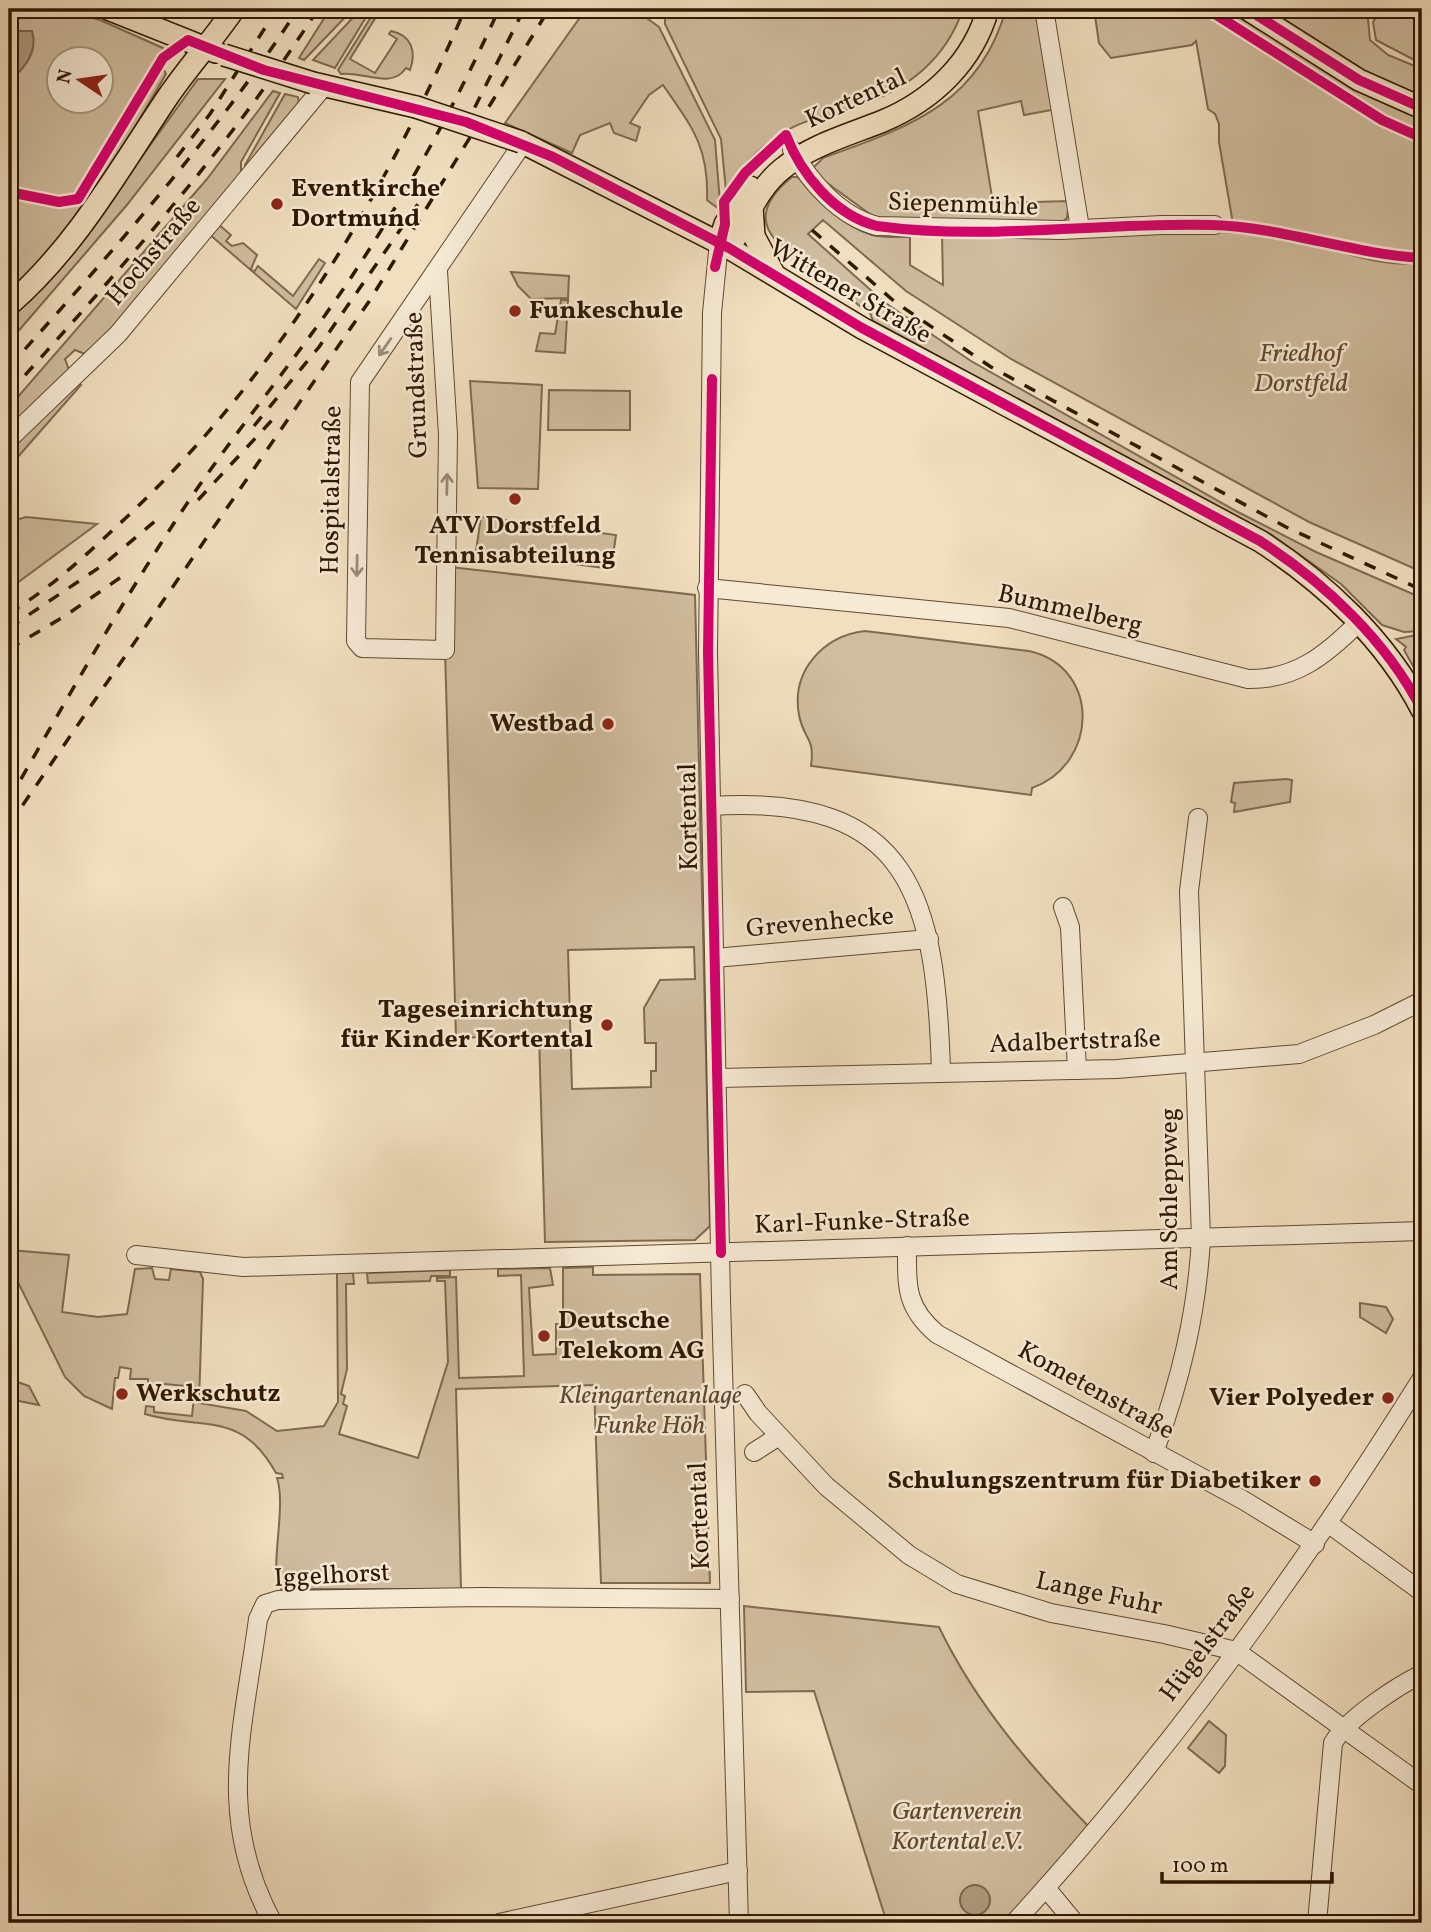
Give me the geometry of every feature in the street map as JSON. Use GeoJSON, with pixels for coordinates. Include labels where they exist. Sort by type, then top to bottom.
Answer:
{"type":"FeatureCollection","features":[{"type":"Feature","properties":{"kind":"main road"},"geometry":{"type":"LineString","coordinates":[[9,305],[33,284],[78,231],[121,172],[186,69],[215,51],[234,9]]}},
{"type":"Feature","properties":{"kind":"main road","name":"Kortental"},"geometry":{"type":"LineString","coordinates":[[724,245],[725,223],[761,176],[794,154],[882,113],[933,82],[960,52],[979,9]]}},
{"type":"Feature","properties":{"kind":"main road","name":"Kortental"},"geometry":{"type":"LineString","coordinates":[[724,245],[768,182],[794,154],[904,111],[931,93],[969,53],[988,9]]}},
{"type":"Feature","properties":{"kind":"main road"},"geometry":{"type":"LineString","coordinates":[[1247,9],[1359,80],[1422,108]]}},
{"type":"Feature","properties":{"kind":"main road","name":"Wittener Straße"},"geometry":{"type":"LineString","coordinates":[[121,11],[215,51],[318,85],[416,107],[522,143],[724,245],[862,328],[1260,541],[1312,576],[1358,624],[1411,691],[1422,710]]}},
{"type":"Feature","properties":{"kind":"main road"},"geometry":{"type":"LineString","coordinates":[[752,205],[750,217],[754,236],[774,275]]}},
{"type":"Feature","properties":{"kind":"street","name":"Siepenmühle"},"geometry":{"type":"LineString","coordinates":[[794,154],[820,190],[865,223],[877,226],[1024,230],[1080,228],[1044,9]]}},
{"type":"Feature","properties":{"kind":"street","name":"Hochstraße"},"geometry":{"type":"LineString","coordinates":[[9,439],[118,334],[318,85]]}},
{"type":"Feature","properties":{"kind":"street"},"geometry":{"type":"LineString","coordinates":[[438,271],[522,143]]}},
{"type":"Feature","properties":{"kind":"street"},"geometry":{"type":"LineString","coordinates":[[1080,228],[1215,225]]}},
{"type":"Feature","properties":{"kind":"street","name":"Kortental"},"geometry":{"type":"LineString","coordinates":[[724,245],[715,267],[707,588],[739,1923]]}},
{"type":"Feature","properties":{"kind":"street","name":"Hospitalstraße"},"geometry":{"type":"LineString","coordinates":[[438,271],[359,385],[356,641],[360,647],[368,649],[445,650]]}},
{"type":"Feature","properties":{"kind":"street","name":"Grundstraße"},"geometry":{"type":"LineString","coordinates":[[438,271],[448,422],[445,650]]}},
{"type":"Feature","properties":{"kind":"street","name":"Bummelberg"},"geometry":{"type":"LineString","coordinates":[[707,588],[1009,618],[1248,679],[1265,680],[1296,673],[1311,665],[1358,624]]}},
{"type":"Feature","properties":{"kind":"street"},"geometry":{"type":"LineString","coordinates":[[712,806],[756,803],[793,806],[829,816],[863,832],[880,846],[900,871],[917,902],[929,939],[937,982],[942,1072]]}},
{"type":"Feature","properties":{"kind":"street","name":"Am Schleppweg"},"geometry":{"type":"LineString","coordinates":[[1154,1453],[1187,1353],[1196,1306],[1200,1238],[1189,891],[1198,818]]}},
{"type":"Feature","properties":{"kind":"street"},"geometry":{"type":"LineString","coordinates":[[1063,907],[1070,927],[1077,1070]]}},
{"type":"Feature","properties":{"kind":"street","name":"Grevenhecke"},"geometry":{"type":"LineString","coordinates":[[715,958],[929,939]]}},
{"type":"Feature","properties":{"kind":"street","name":"Adalbertstraße"},"geometry":{"type":"LineString","coordinates":[[718,1078],[1077,1070],[1195,1064],[1299,1054],[1374,1025],[1422,1001]]}},
{"type":"Feature","properties":{"kind":"street","name":"Karl-Funke-Straße"},"geometry":{"type":"LineString","coordinates":[[136,1255],[243,1267],[1422,1231]]}},
{"type":"Feature","properties":{"kind":"street","name":"Kometenstraße"},"geometry":{"type":"LineString","coordinates":[[907,1246],[909,1297],[920,1320],[928,1327],[1279,1520],[1315,1544]]}},
{"type":"Feature","properties":{"kind":"street","name":"Hügelstraße"},"geometry":{"type":"LineString","coordinates":[[1014,1923],[1094,1833],[1236,1651],[1329,1524],[1422,1378]]}},
{"type":"Feature","properties":{"kind":"street","name":"Lange Fuhr"},"geometry":{"type":"LineString","coordinates":[[745,1394],[779,1436],[826,1486],[909,1555],[957,1584],[1051,1613],[1164,1634],[1236,1651],[1422,1785]]}},
{"type":"Feature","properties":{"kind":"street"},"geometry":{"type":"LineString","coordinates":[[754,1452],[779,1436]]}},
{"type":"Feature","properties":{"kind":"street"},"geometry":{"type":"LineString","coordinates":[[1329,1524],[1422,1592]]}},
{"type":"Feature","properties":{"kind":"street","name":"Iggelhorst"},"geometry":{"type":"LineString","coordinates":[[273,1923],[256,1892],[245,1862],[236,1798],[258,1619],[265,1605],[278,1601],[483,1597],[730,1598]]}},
{"type":"Feature","properties":{"kind":"street"},"geometry":{"type":"LineString","coordinates":[[1317,1923],[1333,1743],[1344,1730],[1395,1687],[1422,1674]]}},
{"type":"Feature","properties":{"kind":"street"},"geometry":{"type":"LineString","coordinates":[[499,1923],[738,1871]]}},
{"type":"Feature","properties":{"kind":"street"},"geometry":{"type":"LineString","coordinates":[[1046,1888],[1075,1923]]}},
{"type":"Feature","properties":{"kind":"green space"},"geometry":{"type":"Polygon","coordinates":[[[9,9],[63,9],[100,20],[163,48],[162,67],[166,74],[103,182],[54,247],[9,293],[9,9]]]}},
{"type":"Feature","properties":{"kind":"green space"},"geometry":{"type":"Polygon","coordinates":[[[330,9],[353,9],[304,60],[299,58],[330,9]]]}},
{"type":"Feature","properties":{"kind":"green space"},"geometry":{"type":"Polygon","coordinates":[[[361,9],[371,9],[335,68],[313,60],[361,9]]]}},
{"type":"Feature","properties":{"kind":"green space"},"geometry":{"type":"Polygon","coordinates":[[[376,9],[388,9],[387,17],[379,12],[350,59],[375,73],[397,39],[389,34],[391,31],[403,36],[411,45],[413,56],[410,70],[406,68],[393,78],[385,79],[341,74],[338,70],[376,9]]]}},
{"type":"Feature","properties":{"kind":"green space"},"geometry":{"type":"Polygon","coordinates":[[[586,9],[634,9],[659,27],[715,140],[720,203],[716,207],[707,200],[705,166],[697,138],[663,85],[649,95],[630,123],[640,127],[636,141],[614,133],[610,123],[580,135],[572,153],[505,123],[586,9]]]}},
{"type":"Feature","properties":{"kind":"green space"},"geometry":{"type":"Polygon","coordinates":[[[665,9],[963,9],[945,45],[934,59],[905,84],[871,101],[802,123],[777,136],[752,157],[726,191],[721,139],[665,24],[665,9]]]}},
{"type":"Feature","properties":{"kind":"green space"},"geometry":{"type":"Polygon","coordinates":[[[1006,9],[1038,9],[1057,109],[1024,115],[1021,101],[978,111],[993,203],[1069,201],[1067,218],[1061,223],[939,222],[874,217],[819,177],[813,168],[823,158],[911,123],[959,90],[978,68],[994,42],[1006,9]]]}},
{"type":"Feature","properties":{"kind":"green space"},"geometry":{"type":"Polygon","coordinates":[[[1094,9],[1200,9],[1360,111],[1422,142],[1422,256],[1233,224],[1219,142],[1219,124],[1215,114],[1208,109],[1196,41],[1192,45],[1111,58],[1099,43],[1094,9]]]}},
{"type":"Feature","properties":{"kind":"green space"},"geometry":{"type":"Polygon","coordinates":[[[1212,9],[1235,9],[1422,114],[1422,135],[1342,94],[1212,9]]]}},
{"type":"Feature","properties":{"kind":"green space"},"geometry":{"type":"Polygon","coordinates":[[[1259,9],[1374,9],[1368,19],[1370,40],[1388,55],[1422,69],[1422,101],[1386,87],[1259,9]]]}},
{"type":"Feature","properties":{"kind":"green space"},"geometry":{"type":"Polygon","coordinates":[[[1381,9],[1422,9],[1422,64],[1376,40],[1373,22],[1381,9]]]}},
{"type":"Feature","properties":{"kind":"green space"},"geometry":{"type":"Polygon","coordinates":[[[198,79],[225,79],[126,206],[9,342],[9,316],[75,249],[198,79]]]}},
{"type":"Feature","properties":{"kind":"green space"},"geometry":{"type":"Polygon","coordinates":[[[273,91],[280,93],[241,162],[241,176],[112,328],[85,354],[75,350],[65,359],[69,370],[9,430],[9,407],[207,179],[273,91]]]}},
{"type":"Feature","properties":{"kind":"green space"},"geometry":{"type":"Polygon","coordinates":[[[285,94],[298,97],[299,104],[245,170],[245,165],[285,94]]]}},
{"type":"Feature","properties":{"kind":"green space","name":"Friedhof Dorstfeld"},"geometry":{"type":"Polygon","coordinates":[[[792,177],[798,177],[831,211],[851,226],[881,237],[910,237],[910,265],[943,285],[942,233],[1107,230],[1231,233],[1291,239],[1383,262],[1422,263],[1422,572],[1309,522],[1011,359],[906,291],[823,220],[808,234],[884,302],[971,361],[1236,511],[1316,552],[1422,598],[1422,631],[1404,632],[1382,625],[1341,584],[1272,535],[873,321],[870,313],[774,238],[767,225],[766,211],[774,195],[792,177]]]}},
{"type":"Feature","properties":{"kind":"green space"},"geometry":{"type":"Polygon","coordinates":[[[218,224],[231,235],[226,241],[232,246],[243,243],[257,255],[251,269],[254,272],[258,266],[293,296],[319,259],[325,263],[296,309],[209,234],[218,224]]]}},
{"type":"Feature","properties":{"kind":"green space"},"geometry":{"type":"Polygon","coordinates":[[[511,272],[569,276],[568,298],[531,299],[518,286],[511,272]]]}},
{"type":"Feature","properties":{"kind":"green space"},"geometry":{"type":"Polygon","coordinates":[[[561,300],[568,300],[565,353],[536,351],[540,333],[555,334],[561,300]]]}},
{"type":"Feature","properties":{"kind":"green space"},"geometry":{"type":"Polygon","coordinates":[[[470,381],[542,385],[538,489],[478,488],[470,381]]]}},
{"type":"Feature","properties":{"kind":"green space"},"geometry":{"type":"Polygon","coordinates":[[[78,383],[81,385],[9,467],[9,446],[78,383]]]}},
{"type":"Feature","properties":{"kind":"green space"},"geometry":{"type":"Polygon","coordinates":[[[549,390],[630,391],[630,430],[548,430],[549,390]]]}},
{"type":"Feature","properties":{"kind":"green space"},"geometry":{"type":"Polygon","coordinates":[[[26,517],[97,524],[9,589],[9,522],[26,517]]]}},
{"type":"Feature","properties":{"kind":"green space"},"geometry":{"type":"Polygon","coordinates":[[[481,517],[616,535],[611,569],[476,551],[481,517]]]}},
{"type":"Feature","properties":{"kind":"green space"},"geometry":{"type":"Polygon","coordinates":[[[450,567],[695,595],[710,1226],[695,1240],[545,1242],[539,1035],[456,1038],[445,650],[450,567]],[[694,947],[568,950],[572,1089],[651,1087],[651,1071],[656,1071],[656,1043],[645,1043],[644,1008],[660,980],[695,979],[694,947]]]}},
{"type":"Feature","properties":{"kind":"green space"},"geometry":{"type":"Polygon","coordinates":[[[865,631],[1029,651],[1053,660],[1069,676],[1079,695],[1083,716],[1079,738],[1070,759],[1054,776],[1032,788],[1031,795],[811,766],[812,749],[801,723],[798,699],[805,670],[813,658],[836,640],[865,631]]]}},
{"type":"Feature","properties":{"kind":"green space"},"geometry":{"type":"Polygon","coordinates":[[[1422,634],[1422,682],[1404,650],[1406,647],[1396,639],[1422,634]]]}},
{"type":"Feature","properties":{"kind":"green space"},"geometry":{"type":"Polygon","coordinates":[[[1292,780],[1290,802],[1234,812],[1235,803],[1231,802],[1234,783],[1292,780]]]}},
{"type":"Feature","properties":{"kind":"green space","name":"Kleingartenanlage Funke Höh"},"geometry":{"type":"Polygon","coordinates":[[[9,1250],[69,1255],[62,1312],[98,1317],[127,1314],[135,1269],[152,1268],[155,1279],[169,1280],[171,1269],[200,1272],[203,1279],[199,1403],[246,1411],[277,1431],[324,1426],[338,1402],[337,1273],[353,1273],[354,1284],[346,1284],[347,1369],[341,1394],[345,1396],[343,1404],[347,1406],[339,1434],[418,1458],[448,1362],[445,1281],[437,1281],[437,1278],[456,1277],[459,1378],[524,1376],[521,1275],[498,1276],[498,1269],[550,1268],[553,1285],[529,1288],[533,1355],[556,1354],[556,1324],[563,1324],[563,1268],[593,1267],[593,1275],[700,1274],[710,1583],[601,1583],[594,1385],[456,1389],[461,1589],[281,1589],[276,1569],[280,1506],[277,1478],[283,1478],[282,1474],[276,1473],[263,1453],[249,1439],[234,1431],[145,1414],[146,1406],[154,1407],[154,1412],[192,1416],[195,1387],[155,1383],[154,1387],[148,1387],[148,1379],[130,1379],[131,1369],[120,1367],[118,1378],[115,1378],[112,1409],[84,1396],[65,1377],[9,1264],[9,1250]]]}},
{"type":"Feature","properties":{"kind":"green space"},"geometry":{"type":"Polygon","coordinates":[[[450,1270],[450,1276],[431,1276],[430,1281],[368,1283],[367,1273],[450,1270]]]}},
{"type":"Feature","properties":{"kind":"green space"},"geometry":{"type":"Polygon","coordinates":[[[1360,1303],[1386,1307],[1393,1319],[1386,1333],[1360,1317],[1360,1303]]]}},
{"type":"Feature","properties":{"kind":"green space"},"geometry":{"type":"Polygon","coordinates":[[[9,1379],[29,1386],[39,1405],[9,1399],[9,1379]]]}},
{"type":"Feature","properties":{"kind":"green space","name":"Gartenverein Kortental e.V."},"geometry":{"type":"Polygon","coordinates":[[[744,1606],[939,1627],[989,1711],[1050,1786],[1095,1833],[1014,1923],[887,1923],[814,1691],[746,1692],[744,1606]]]}},
{"type":"Feature","properties":{"kind":"green space"},"geometry":{"type":"Polygon","coordinates":[[[1209,1721],[1226,1735],[1225,1766],[1219,1773],[1188,1748],[1209,1721]]]}},
{"type":"Feature","properties":{"kind":"shaded area"},"geometry":{"type":"Polygon","coordinates":[[[20,31],[32,31],[33,46],[24,66],[9,82],[9,40],[20,31]]]}},
{"type":"Feature","properties":{"kind":"shaded area"},"geometry":{"type":"Polygon","coordinates":[[[975,1885],[981,1886],[989,1894],[989,1906],[981,1914],[975,1915],[969,1914],[961,1906],[960,1900],[961,1894],[969,1886],[975,1885]]]}},
{"type":"Feature","properties":{"kind":"railway"},"geometry":{"type":"LineString","coordinates":[[177,157],[210,114],[277,9]]}},
{"type":"Feature","properties":{"kind":"railway"},"geometry":{"type":"LineString","coordinates":[[9,367],[197,149],[266,57],[298,9]]}},
{"type":"Feature","properties":{"kind":"railway"},"geometry":{"type":"LineString","coordinates":[[9,393],[132,255],[210,159],[248,110],[318,9]]}},
{"type":"Feature","properties":{"kind":"railway"},"geometry":{"type":"LineString","coordinates":[[9,613],[78,562],[172,472],[224,413],[273,351],[318,286],[398,151],[465,9]]}},
{"type":"Feature","properties":{"kind":"railway"},"geometry":{"type":"LineString","coordinates":[[9,800],[98,646],[192,496],[329,309],[390,216],[448,114],[499,9]]}},
{"type":"Feature","properties":{"kind":"railway"},"geometry":{"type":"LineString","coordinates":[[464,129],[524,9]]}},
{"type":"Feature","properties":{"kind":"railway"},"geometry":{"type":"LineString","coordinates":[[9,825],[370,300],[549,9]]}},
{"type":"Feature","properties":{"kind":"railway"},"geometry":{"type":"LineString","coordinates":[[254,426],[319,347],[418,204]]}},
{"type":"Feature","properties":{"kind":"railway"},"geometry":{"type":"LineString","coordinates":[[812,230],[895,302],[991,367],[1286,527],[1422,590]]}},
{"type":"Feature","properties":{"kind":"railway"},"geometry":{"type":"LineString","coordinates":[[198,500],[274,418]]}},
{"type":"Feature","properties":{"kind":"railway"},"geometry":{"type":"LineString","coordinates":[[9,628],[103,565],[160,517]]}},
{"type":"Feature","properties":{"kind":"railway"},"geometry":{"type":"LineString","coordinates":[[9,649],[65,616],[124,575]]}},
{"type":"Feature","properties":{"kind":"cycle path"},"geometry":{"type":"LineString","coordinates":[[1207,9],[1382,120],[1422,138]]}},
{"type":"Feature","properties":{"kind":"cycle path"},"geometry":{"type":"LineString","coordinates":[[1247,9],[1359,80],[1422,108]]}},
{"type":"Feature","properties":{"kind":"cycle path"},"geometry":{"type":"LineString","coordinates":[[9,192],[59,202],[78,199],[163,58],[188,40],[264,70],[466,122],[553,157],[729,248],[862,328],[1260,541],[1308,575],[1352,615],[1391,660],[1422,710]]}},
{"type":"Feature","properties":{"kind":"cycle path"},"geometry":{"type":"LineString","coordinates":[[715,267],[725,224],[724,202],[745,173],[786,135],[800,164],[821,191],[847,213],[877,226],[959,232],[1212,225],[1265,230],[1396,256],[1422,258]]}},
{"type":"Feature","properties":{"kind":"cycle path"},"geometry":{"type":"LineString","coordinates":[[712,379],[708,652],[721,1253]]}},
{"type":"Feature","properties":{"kind":"place","name":"Eventkirche Dortmund"},"geometry":{"type":"Point","coordinates":[277,204]}},
{"type":"Feature","properties":{"kind":"place","name":"Funkeschule"},"geometry":{"type":"Point","coordinates":[515,311]}},
{"type":"Feature","properties":{"kind":"place","name":"ATV Dorstfeld Tennisabteilung"},"geometry":{"type":"Point","coordinates":[515,499]}},
{"type":"Feature","properties":{"kind":"place","name":"Westbad"},"geometry":{"type":"Point","coordinates":[608,724]}},
{"type":"Feature","properties":{"kind":"place","name":"Tageseinrichtung für Kinder Kortental"},"geometry":{"type":"Point","coordinates":[607,1025]}},
{"type":"Feature","properties":{"kind":"place","name":"Deutsche Telekom AG"},"geometry":{"type":"Point","coordinates":[544,1336]}},
{"type":"Feature","properties":{"kind":"place","name":"Werkschutz"},"geometry":{"type":"Point","coordinates":[122,1394]}},
{"type":"Feature","properties":{"kind":"place","name":"Vier Polyeder"},"geometry":{"type":"Point","coordinates":[1388,1398]}},
{"type":"Feature","properties":{"kind":"place","name":"Schulungszentrum für Diabetiker"},"geometry":{"type":"Point","coordinates":[1315,1481]}}]}
